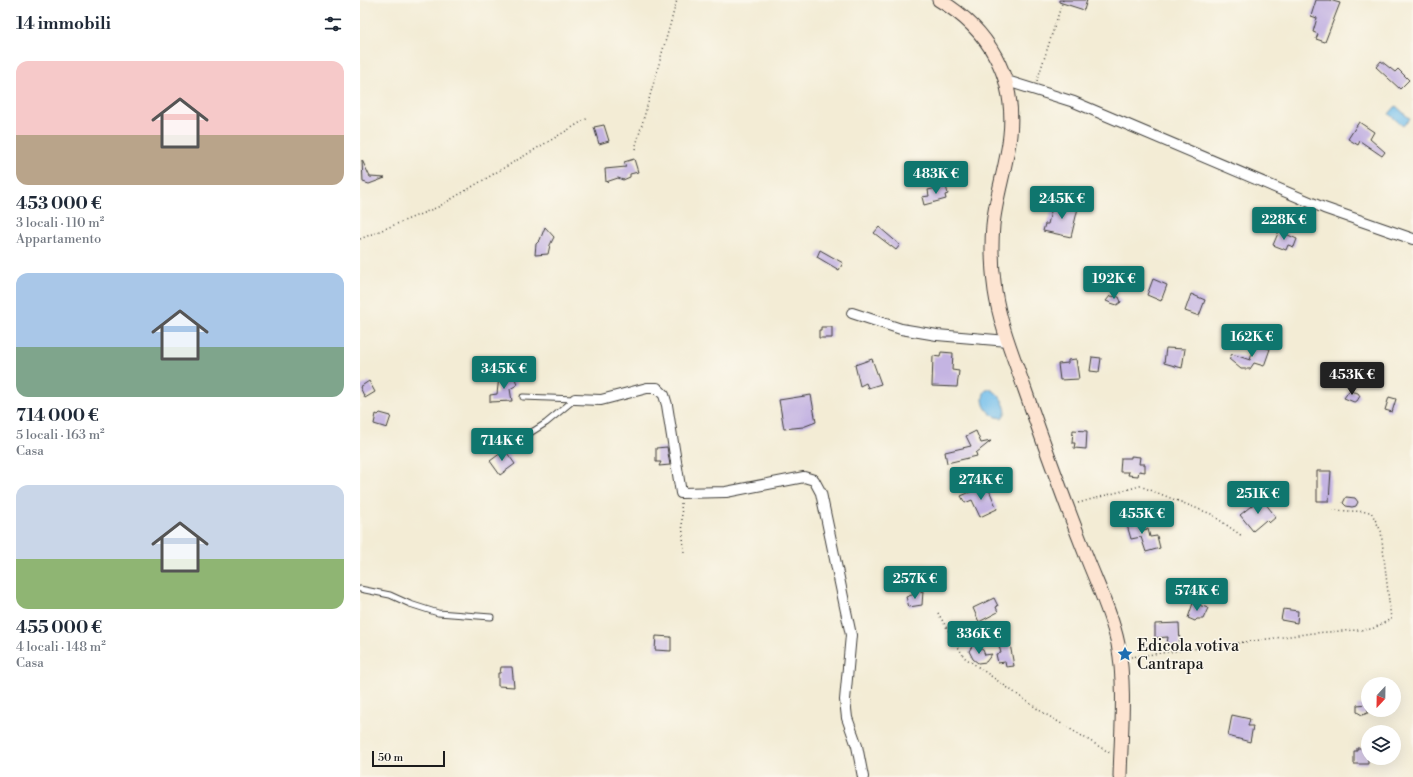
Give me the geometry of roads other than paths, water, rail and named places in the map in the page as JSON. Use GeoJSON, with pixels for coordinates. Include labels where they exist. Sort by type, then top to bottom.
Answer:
{"type":"FeatureCollection","features":[{"type":"Feature","properties":{"kind":"main road"},"geometry":{"type":"LineString","coordinates":[[939,0],[951,7],[981,35],[997,58],[1007,81],[1011,110],[1010,134],[993,224],[992,252],[995,291],[1000,317],[1008,341],[1067,505],[1106,607],[1118,644],[1121,680],[1120,777]]}},
{"type":"Feature","properties":{"kind":"street"},"geometry":{"type":"LineString","coordinates":[[1007,81],[1074,102],[1324,208],[1413,239]]}},
{"type":"Feature","properties":{"kind":"street"},"geometry":{"type":"LineString","coordinates":[[852,313],[902,329],[937,335],[1008,341]]}},
{"type":"Feature","properties":{"kind":"street"},"geometry":{"type":"LineString","coordinates":[[575,399],[601,400],[647,388],[657,388],[664,395],[667,405],[681,493],[726,492],[804,477],[814,480],[821,493],[851,635],[844,700],[847,718],[857,746],[863,777]]}},
{"type":"Feature","properties":{"kind":"lane"},"geometry":{"type":"LineString","coordinates":[[523,397],[575,399]]}},
{"type":"Feature","properties":{"kind":"lane"},"geometry":{"type":"LineString","coordinates":[[508,447],[546,423],[575,399]]}},
{"type":"Feature","properties":{"kind":"lane"},"geometry":{"type":"LineString","coordinates":[[360,589],[390,595],[410,604],[438,613],[491,617]]}},
{"type":"Feature","properties":{"kind":"water"},"geometry":{"type":"Polygon","coordinates":[[[1396,106],[1410,119],[1403,126],[1389,114],[1396,106]]]}},
{"type":"Feature","properties":{"kind":"water"},"geometry":{"type":"Polygon","coordinates":[[[989,389],[998,395],[1004,405],[1006,412],[1002,418],[993,415],[984,405],[983,396],[985,391],[989,389]]]}},
{"type":"Feature","properties":{"kind":"place","name":"Edicola votiva Cantrapa"},"geometry":{"type":"Point","coordinates":[1125,654]}}]}
